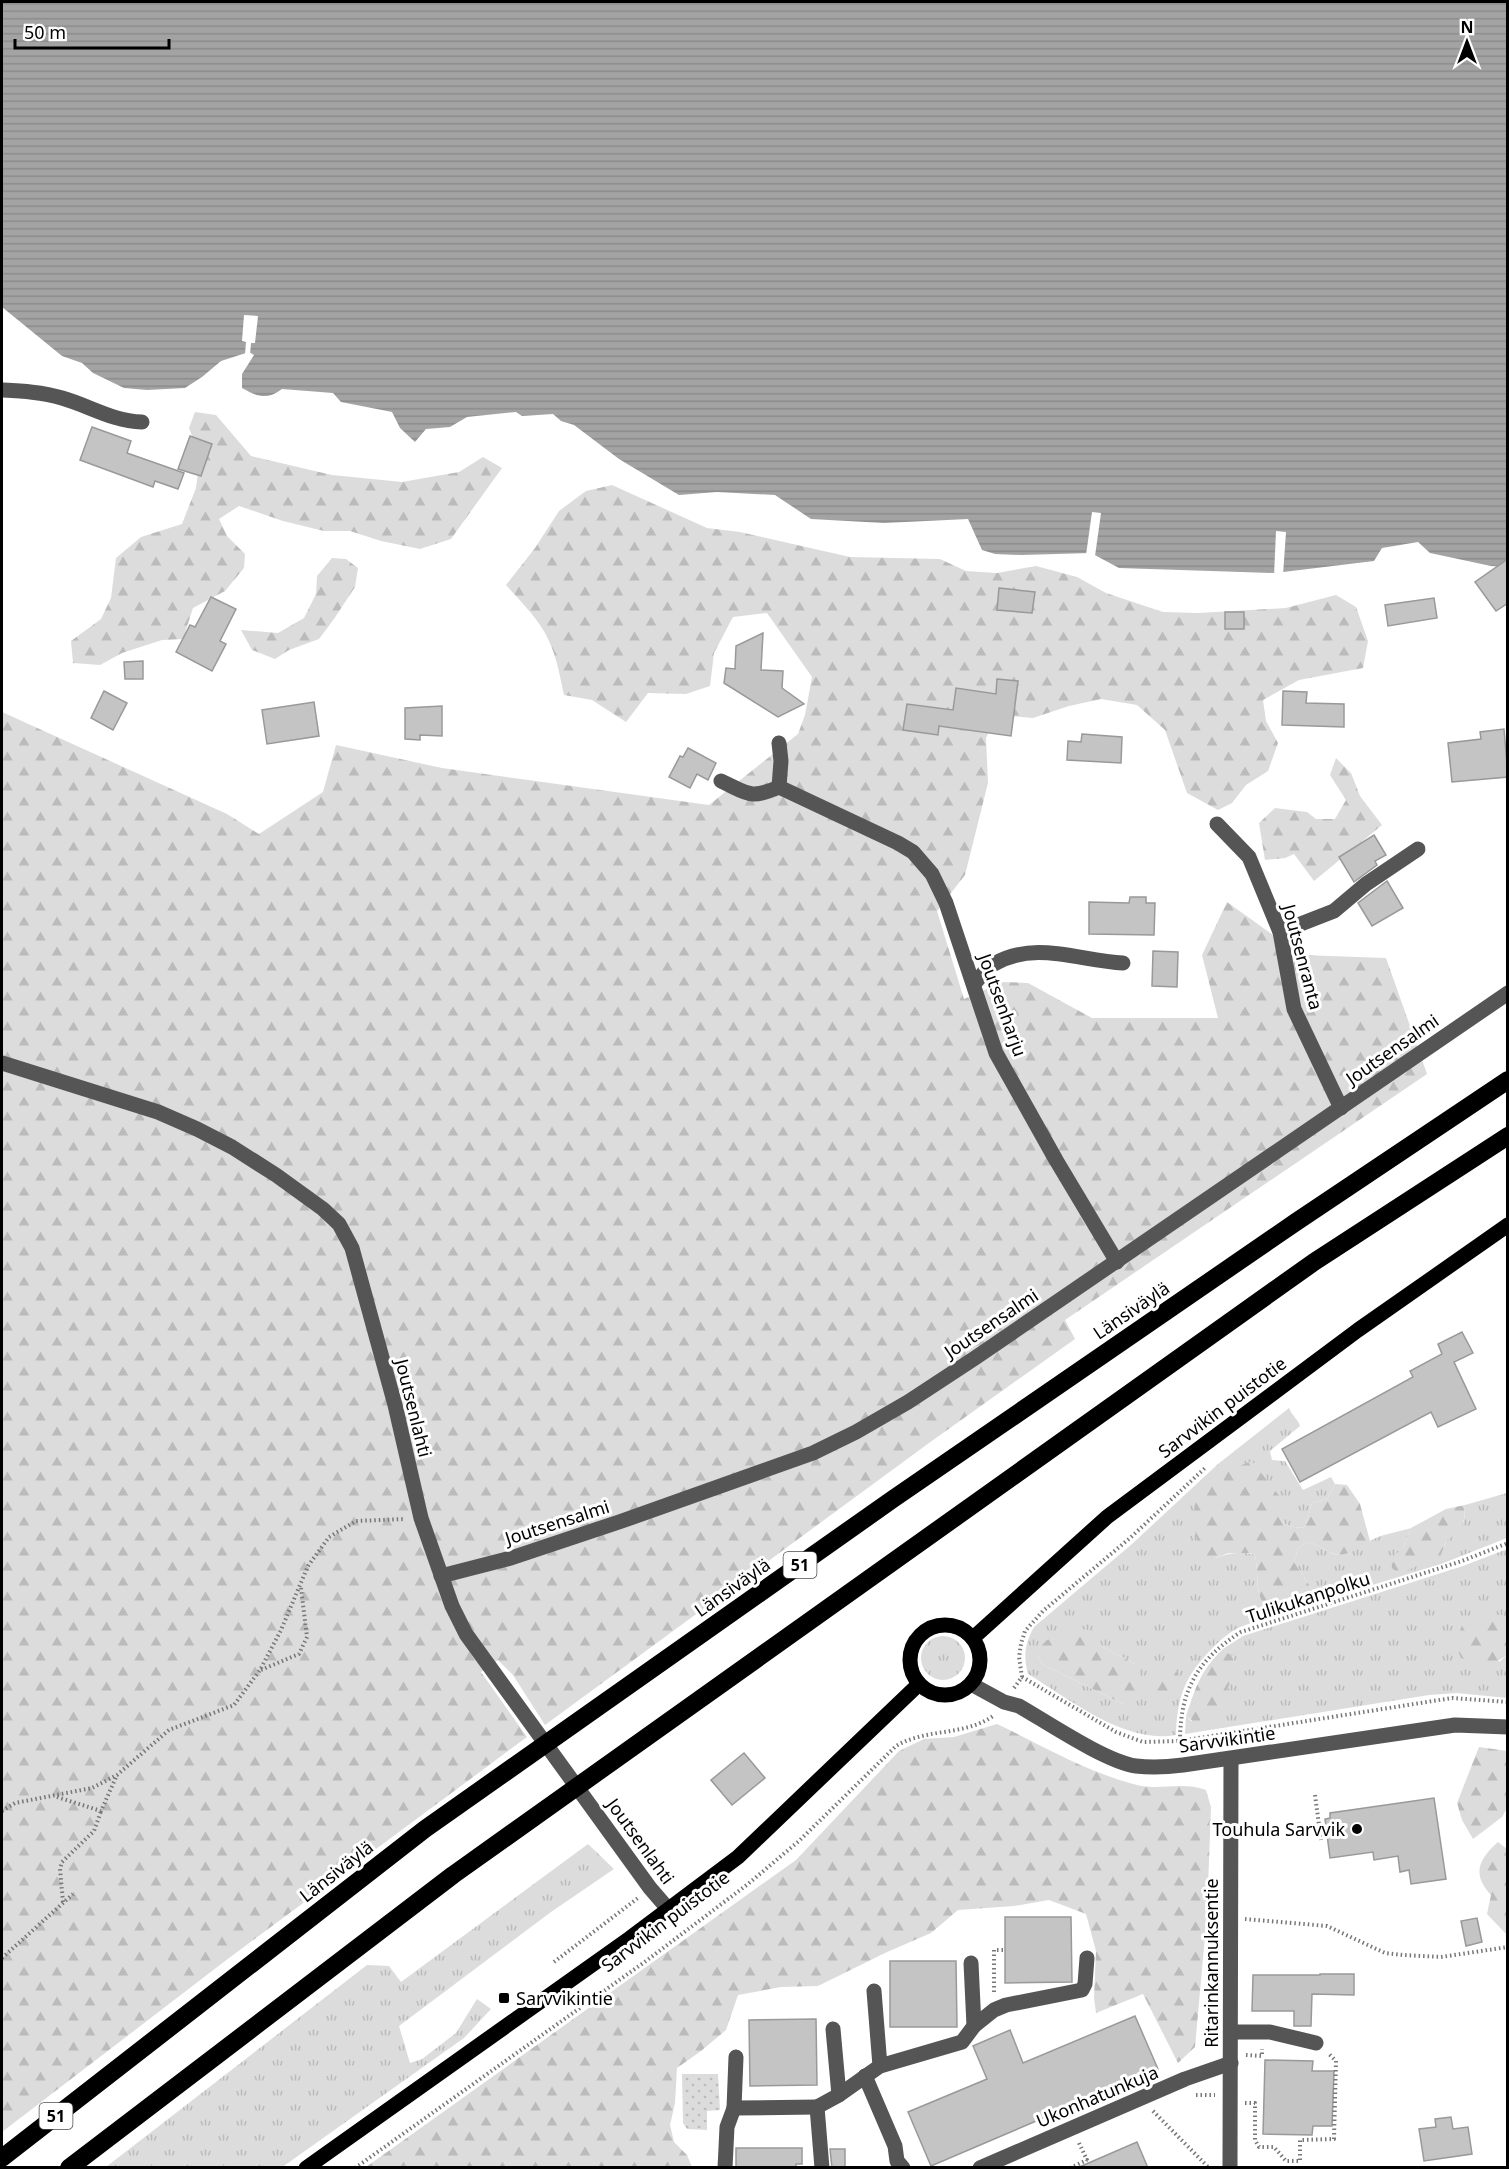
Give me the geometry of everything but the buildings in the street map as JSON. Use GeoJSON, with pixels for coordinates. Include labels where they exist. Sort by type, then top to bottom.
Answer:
{"type":"FeatureCollection","features":[{"type":"Feature","properties":{"kind":"highway","name":"Länsiväylä"},"geometry":{"type":"LineString","coordinates":[[2,2158],[425,1829],[893,1499],[1296,1222],[1508,1080]]}},
{"type":"Feature","properties":{"kind":"highway"},"geometry":{"type":"LineString","coordinates":[[69,2168],[453,1875],[1314,1262],[1508,1136]]}},
{"type":"Feature","properties":{"kind":"main road","name":"Sarvvikin puistotie"},"geometry":{"type":"LineString","coordinates":[[973,1638],[1107,1517],[1358,1330],[1508,1225]]}},
{"type":"Feature","properties":{"kind":"main road"},"geometry":{"type":"LineString","coordinates":[[939,1625],[949,1625],[958,1627],[973,1638],[980,1656],[979,1666],[971,1683],[953,1694],[944,1695],[926,1689],[914,1677],[909,1659],[915,1640],[921,1633],[939,1625]]}},
{"type":"Feature","properties":{"kind":"main road","name":"Sarvvikin puistotie"},"geometry":{"type":"LineString","coordinates":[[306,2168],[669,1910],[738,1857],[919,1683]]}},
{"type":"Feature","properties":{"kind":"street"},"geometry":{"type":"LineString","coordinates":[[2,390],[62,398],[126,422],[142,422]]}},
{"type":"Feature","properties":{"kind":"street"},"geometry":{"type":"LineString","coordinates":[[721,781],[749,795],[764,794],[779,788],[781,777],[779,743]]}},
{"type":"Feature","properties":{"kind":"street","name":"Joutsenharju"},"geometry":{"type":"LineString","coordinates":[[779,788],[898,843],[913,852],[932,874],[946,903],[996,1053],[1117,1262]]}},
{"type":"Feature","properties":{"kind":"street","name":"Joutsenranta"},"geometry":{"type":"LineString","coordinates":[[1217,824],[1249,856],[1280,932],[1294,1009],[1341,1108]]}},
{"type":"Feature","properties":{"kind":"street"},"geometry":{"type":"LineString","coordinates":[[1280,932],[1334,911],[1366,885],[1418,849]]}},
{"type":"Feature","properties":{"kind":"street"},"geometry":{"type":"LineString","coordinates":[[974,984],[992,964],[1041,951],[1123,963]]}},
{"type":"Feature","properties":{"kind":"street","name":"Joutsensalmi"},"geometry":{"type":"LineString","coordinates":[[441,1576],[511,1558],[587,1533],[813,1453],[856,1432],[908,1402],[1117,1262],[1508,993]]}},
{"type":"Feature","properties":{"kind":"street","name":"Joutsenlahti"},"geometry":{"type":"LineString","coordinates":[[2,1063],[158,1112],[197,1129],[232,1147],[276,1175],[323,1209],[339,1224],[352,1248],[395,1405],[421,1518],[452,1606],[466,1634],[650,1888],[669,1910]]}},
{"type":"Feature","properties":{"kind":"street","name":"Sarvvikintie"},"geometry":{"type":"LineString","coordinates":[[971,1683],[1004,1702],[1019,1706],[1106,1755],[1134,1766],[1163,1767],[1231,1759],[1455,1725],[1508,1727]]}},
{"type":"Feature","properties":{"kind":"street","name":"Ritarinkannuksentie"},"geometry":{"type":"LineString","coordinates":[[1230,2168],[1231,1759]]}},
{"type":"Feature","properties":{"kind":"street"},"geometry":{"type":"LineString","coordinates":[[734,2108],[817,2107],[839,2096],[880,2066],[962,2042],[974,2026],[994,2010],[1006,2005],[1082,1990],[1085,1984],[1087,1958]]}},
{"type":"Feature","properties":{"kind":"street"},"geometry":{"type":"LineString","coordinates":[[972,1962],[974,2026]]}},
{"type":"Feature","properties":{"kind":"street"},"geometry":{"type":"LineString","coordinates":[[874,1991],[880,2066]]}},
{"type":"Feature","properties":{"kind":"street"},"geometry":{"type":"LineString","coordinates":[[833,2029],[839,2096]]}},
{"type":"Feature","properties":{"kind":"street"},"geometry":{"type":"LineString","coordinates":[[1231,2032],[1270,2032],[1316,2043]]}},
{"type":"Feature","properties":{"kind":"street"},"geometry":{"type":"LineString","coordinates":[[725,2168],[727,2127],[734,2108],[736,2057]]}},
{"type":"Feature","properties":{"kind":"street","name":"Ukonhatunkuja"},"geometry":{"type":"LineString","coordinates":[[980,2168],[1185,2079],[1231,2063]]}},
{"type":"Feature","properties":{"kind":"street"},"geometry":{"type":"LineString","coordinates":[[865,2076],[895,2146],[900,2164]]}},
{"type":"Feature","properties":{"kind":"street"},"geometry":{"type":"LineString","coordinates":[[817,2107],[822,2168]]}},
{"type":"Feature","properties":{"kind":"path"},"geometry":{"type":"LineString","coordinates":[[1206,1467],[1130,1538],[1043,1611],[1031,1624],[1025,1631],[1021,1644],[1019,1667],[1022,1677],[1116,1732],[1143,1742],[1180,1741],[1452,1698],[1508,1702]]}},
{"type":"Feature","properties":{"kind":"path"},"geometry":{"type":"LineString","coordinates":[[2,1811],[15,1803],[56,1797],[92,1788],[117,1775],[168,1731],[234,1705],[260,1670],[301,1588],[308,1566],[329,1537],[356,1521],[421,1518]]}},
{"type":"Feature","properties":{"kind":"path","name":"Tulikukanpolku"},"geometry":{"type":"LineString","coordinates":[[1180,1741],[1182,1712],[1187,1692],[1196,1673],[1208,1657],[1241,1632],[1462,1561],[1508,1543]]}},
{"type":"Feature","properties":{"kind":"path"},"geometry":{"type":"LineString","coordinates":[[260,1670],[299,1654],[307,1637],[301,1588]]}},
{"type":"Feature","properties":{"kind":"path","name":"Sarvvikin puistotie"},"geometry":{"type":"LineString","coordinates":[[356,2168],[646,1961],[748,1884],[799,1841],[896,1746],[910,1737],[972,1726],[994,1716]]}},
{"type":"Feature","properties":{"kind":"path"},"geometry":{"type":"LineString","coordinates":[[63,1902],[60,1869],[63,1862],[94,1831],[117,1775]]}},
{"type":"Feature","properties":{"kind":"path"},"geometry":{"type":"LineString","coordinates":[[1315,1795],[1321,1840]]}},
{"type":"Feature","properties":{"kind":"path"},"geometry":{"type":"LineString","coordinates":[[56,1797],[101,1811]]}},
{"type":"Feature","properties":{"kind":"path"},"geometry":{"type":"LineString","coordinates":[[554,1962],[650,1888]]}},
{"type":"Feature","properties":{"kind":"path"},"geometry":{"type":"LineString","coordinates":[[2,1958],[73,1894]]}},
{"type":"Feature","properties":{"kind":"path"},"geometry":{"type":"LineString","coordinates":[[1230,1919],[1312,1923],[1327,1926],[1385,1953],[1403,1955],[1441,1957],[1508,1947]]}},
{"type":"Feature","properties":{"kind":"path"},"geometry":{"type":"LineString","coordinates":[[994,2010],[994,1950],[1005,1950]]}},
{"type":"Feature","properties":{"kind":"path"},"geometry":{"type":"LineString","coordinates":[[1255,2103],[1255,2140],[1259,2147],[1274,2147],[1286,2161],[1300,2161],[1300,2140],[1334,2139],[1336,2061],[1316,2043]]}},
{"type":"Feature","properties":{"kind":"path"},"geometry":{"type":"LineString","coordinates":[[1245,2055],[1262,2056],[1263,2045]]}},
{"type":"Feature","properties":{"kind":"path"},"geometry":{"type":"LineString","coordinates":[[1190,2096],[1231,2095]]}},
{"type":"Feature","properties":{"kind":"path"},"geometry":{"type":"LineString","coordinates":[[1245,2103],[1261,2103]]}},
{"type":"Feature","properties":{"kind":"path"},"geometry":{"type":"LineString","coordinates":[[1162,2107],[1153,2111],[1209,2168]]}},
{"type":"Feature","properties":{"kind":"path"},"geometry":{"type":"LineString","coordinates":[[1070,2168],[1087,2162],[1079,2143]]}},
{"type":"Feature","properties":{"kind":"green space"},"geometry":{"type":"Polygon","coordinates":[[[195,412],[216,415],[251,456],[332,475],[402,482],[459,472],[483,457],[502,468],[451,539],[420,549],[381,541],[350,531],[324,531],[283,521],[239,506],[219,519],[227,536],[245,554],[244,568],[225,591],[193,608],[183,639],[162,640],[122,653],[100,665],[73,663],[71,641],[101,619],[111,598],[116,558],[141,537],[182,524],[196,488],[200,457],[189,428],[195,412]]]}},
{"type":"Feature","properties":{"kind":"green space"},"geometry":{"type":"Polygon","coordinates":[[[612,485],[707,528],[740,532],[850,557],[940,559],[966,571],[997,573],[1036,566],[1077,577],[1106,593],[1163,612],[1198,613],[1286,608],[1336,595],[1356,607],[1368,641],[1363,668],[1299,680],[1263,700],[1266,721],[1278,743],[1268,771],[1246,785],[1232,803],[1218,810],[1187,793],[1165,730],[1137,705],[1101,699],[1069,706],[1033,718],[997,715],[986,738],[988,783],[965,875],[937,911],[964,999],[1002,982],[1028,983],[1092,1018],[1218,1018],[1202,955],[1227,902],[1301,955],[1386,958],[1427,1074],[1065,1320],[1075,1339],[929,1443],[545,1725],[513,1675],[498,1660],[481,1672],[527,1737],[229,1958],[2,2132],[2,712],[227,814],[259,834],[323,792],[336,745],[442,768],[709,805],[798,734],[805,715],[812,677],[767,613],[733,617],[714,653],[710,686],[686,694],[648,693],[626,722],[592,700],[564,695],[554,654],[545,633],[506,585],[535,548],[559,511],[586,491],[612,485]]]}},
{"type":"Feature","properties":{"kind":"green space"},"geometry":{"type":"Polygon","coordinates":[[[332,558],[346,559],[358,568],[355,587],[319,639],[289,650],[275,659],[252,650],[241,630],[278,633],[304,618],[316,594],[317,576],[332,558]]]}},
{"type":"Feature","properties":{"kind":"green space"},"geometry":{"type":"Polygon","coordinates":[[[1336,758],[1351,773],[1360,796],[1382,825],[1314,881],[1294,854],[1285,858],[1265,860],[1259,823],[1275,808],[1307,812],[1316,819],[1335,819],[1346,800],[1330,775],[1336,758]]]}},
{"type":"Feature","properties":{"kind":"green space"},"geometry":{"type":"Polygon","coordinates":[[[1289,1408],[1300,1426],[1270,1451],[1272,1460],[1285,1461],[1303,1490],[1331,1477],[1335,1484],[1327,1499],[1312,1503],[1305,1528],[1287,1525],[1279,1516],[1212,1559],[1234,1553],[1255,1555],[1259,1595],[1273,1615],[1233,1631],[1217,1643],[1198,1664],[1187,1682],[1180,1701],[1176,1735],[1156,1736],[1118,1727],[1080,1707],[1028,1674],[1026,1650],[1034,1627],[1132,1544],[1218,1464],[1289,1408]],[[1103,1647],[1038,1656],[1042,1664],[1123,1704],[1135,1664],[1103,1647]]]}},
{"type":"Feature","properties":{"kind":"green space"},"geometry":{"type":"Polygon","coordinates":[[[1252,1461],[1284,1502],[1279,1516],[1284,1523],[1290,1526],[1305,1528],[1312,1503],[1327,1499],[1335,1484],[1347,1485],[1360,1504],[1370,1541],[1354,1551],[1340,1555],[1308,1542],[1298,1548],[1294,1562],[1313,1591],[1307,1605],[1273,1615],[1259,1595],[1255,1555],[1229,1553],[1212,1559],[1201,1555],[1196,1535],[1195,1505],[1200,1494],[1219,1476],[1252,1461]]]}},
{"type":"Feature","properties":{"kind":"green space"},"geometry":{"type":"Polygon","coordinates":[[[1507,1493],[1507,1538],[1441,1564],[1307,1605],[1313,1591],[1294,1562],[1298,1548],[1308,1542],[1339,1555],[1380,1537],[1411,1528],[1403,1548],[1441,1555],[1446,1541],[1464,1521],[1465,1505],[1507,1493]]]}},
{"type":"Feature","properties":{"kind":"green space"},"geometry":{"type":"Polygon","coordinates":[[[1465,1505],[1462,1526],[1446,1541],[1441,1555],[1399,1574],[1392,1568],[1391,1558],[1403,1548],[1411,1528],[1446,1509],[1465,1505]]]}},
{"type":"Feature","properties":{"kind":"green space"},"geometry":{"type":"Polygon","coordinates":[[[1507,1549],[1507,1615],[1489,1615],[1499,1662],[1507,1655],[1507,1698],[1457,1693],[1429,1695],[1185,1734],[1186,1716],[1191,1721],[1217,1702],[1228,1688],[1233,1670],[1233,1657],[1223,1649],[1243,1636],[1463,1566],[1507,1549]]]}},
{"type":"Feature","properties":{"kind":"green space"},"geometry":{"type":"Polygon","coordinates":[[[1507,1615],[1507,1655],[1490,1663],[1473,1662],[1461,1658],[1458,1637],[1467,1617],[1507,1615]]]}},
{"type":"Feature","properties":{"kind":"green space"},"geometry":{"type":"Polygon","coordinates":[[[1081,1629],[1094,1631],[1103,1647],[1135,1664],[1141,1678],[1137,1697],[1123,1704],[1042,1664],[1038,1656],[1039,1648],[1047,1640],[1081,1629]]]}},
{"type":"Feature","properties":{"kind":"green space"},"geometry":{"type":"Polygon","coordinates":[[[943,1636],[958,1643],[965,1658],[958,1673],[943,1680],[928,1673],[921,1658],[928,1643],[943,1636]]]}},
{"type":"Feature","properties":{"kind":"green space"},"geometry":{"type":"Polygon","coordinates":[[[1223,1649],[1233,1657],[1234,1675],[1211,1723],[1195,1722],[1186,1716],[1196,1688],[1204,1672],[1223,1649]]]}},
{"type":"Feature","properties":{"kind":"green space"},"geometry":{"type":"Polygon","coordinates":[[[1161,1666],[1172,1666],[1178,1674],[1166,1701],[1154,1693],[1151,1681],[1152,1671],[1161,1666]]]}},
{"type":"Feature","properties":{"kind":"green space"},"geometry":{"type":"Polygon","coordinates":[[[997,1724],[1066,1758],[1119,1780],[1146,1787],[1188,1786],[1206,1790],[1211,1807],[1207,1914],[1195,2047],[1178,2063],[1143,1994],[1096,2013],[1094,1998],[1096,1951],[1086,1914],[1049,1900],[1014,1906],[958,1910],[931,1933],[818,1986],[781,1987],[738,1995],[726,2030],[677,2068],[675,2103],[670,2125],[674,2142],[687,2155],[692,2167],[366,2167],[796,1860],[899,1751],[924,1739],[954,1737],[997,1724]]]}},
{"type":"Feature","properties":{"kind":"green space"},"geometry":{"type":"Polygon","coordinates":[[[1479,1747],[1507,1751],[1507,1808],[1502,1817],[1473,1839],[1462,1820],[1457,1803],[1479,1747]]]}},
{"type":"Feature","properties":{"kind":"green space"},"geometry":{"type":"Polygon","coordinates":[[[1498,1842],[1507,1849],[1507,1935],[1487,1914],[1491,1895],[1481,1880],[1480,1874],[1482,1861],[1498,1842]]]}},
{"type":"Feature","properties":{"kind":"green space"},"geometry":{"type":"Polygon","coordinates":[[[588,1844],[614,1869],[551,1912],[399,2026],[410,2063],[422,2059],[456,2033],[477,1999],[491,2009],[464,2038],[281,2168],[106,2167],[367,1965],[389,1966],[401,1982],[588,1844]]]}},
{"type":"Feature","properties":{"kind":"green space"},"geometry":{"type":"Polygon","coordinates":[[[682,2074],[718,2074],[720,2110],[707,2111],[707,2130],[687,2129],[683,2123],[682,2074]]]}},
{"type":"Feature","properties":{"kind":"shaded area"},"geometry":{"type":"Polygon","coordinates":[[[2,2],[1507,2],[1507,567],[1491,566],[1430,553],[1418,542],[1382,548],[1374,561],[1275,573],[1119,568],[1091,553],[995,554],[982,550],[968,519],[884,523],[811,519],[775,495],[717,492],[679,495],[619,459],[574,425],[561,421],[553,414],[522,416],[516,412],[467,417],[450,427],[426,429],[415,442],[400,428],[392,412],[341,402],[333,393],[282,389],[267,396],[253,394],[242,388],[242,374],[254,355],[249,352],[221,361],[185,388],[147,390],[124,388],[93,373],[82,363],[62,356],[2,307],[2,2]]]}},
{"type":"Feature","properties":{"kind":"pier"},"geometry":{"type":"Polygon","coordinates":[[[244,315],[258,316],[255,343],[251,343],[250,355],[245,354],[246,342],[242,341],[244,315]]]}},
{"type":"Feature","properties":{"kind":"pier"},"geometry":{"type":"Polygon","coordinates":[[[1092,512],[1101,513],[1095,556],[1086,555],[1092,512]]]}},
{"type":"Feature","properties":{"kind":"pier"},"geometry":{"type":"Polygon","coordinates":[[[1276,531],[1286,532],[1283,575],[1274,576],[1276,531]]]}},
{"type":"Feature","properties":{"kind":"place","name":"Touhula Sarvvik"},"geometry":{"type":"Point","coordinates":[1357,1829]}},
{"type":"Feature","properties":{"kind":"place","name":"Sarvvikintie"},"geometry":{"type":"Point","coordinates":[504,1998]}}]}
